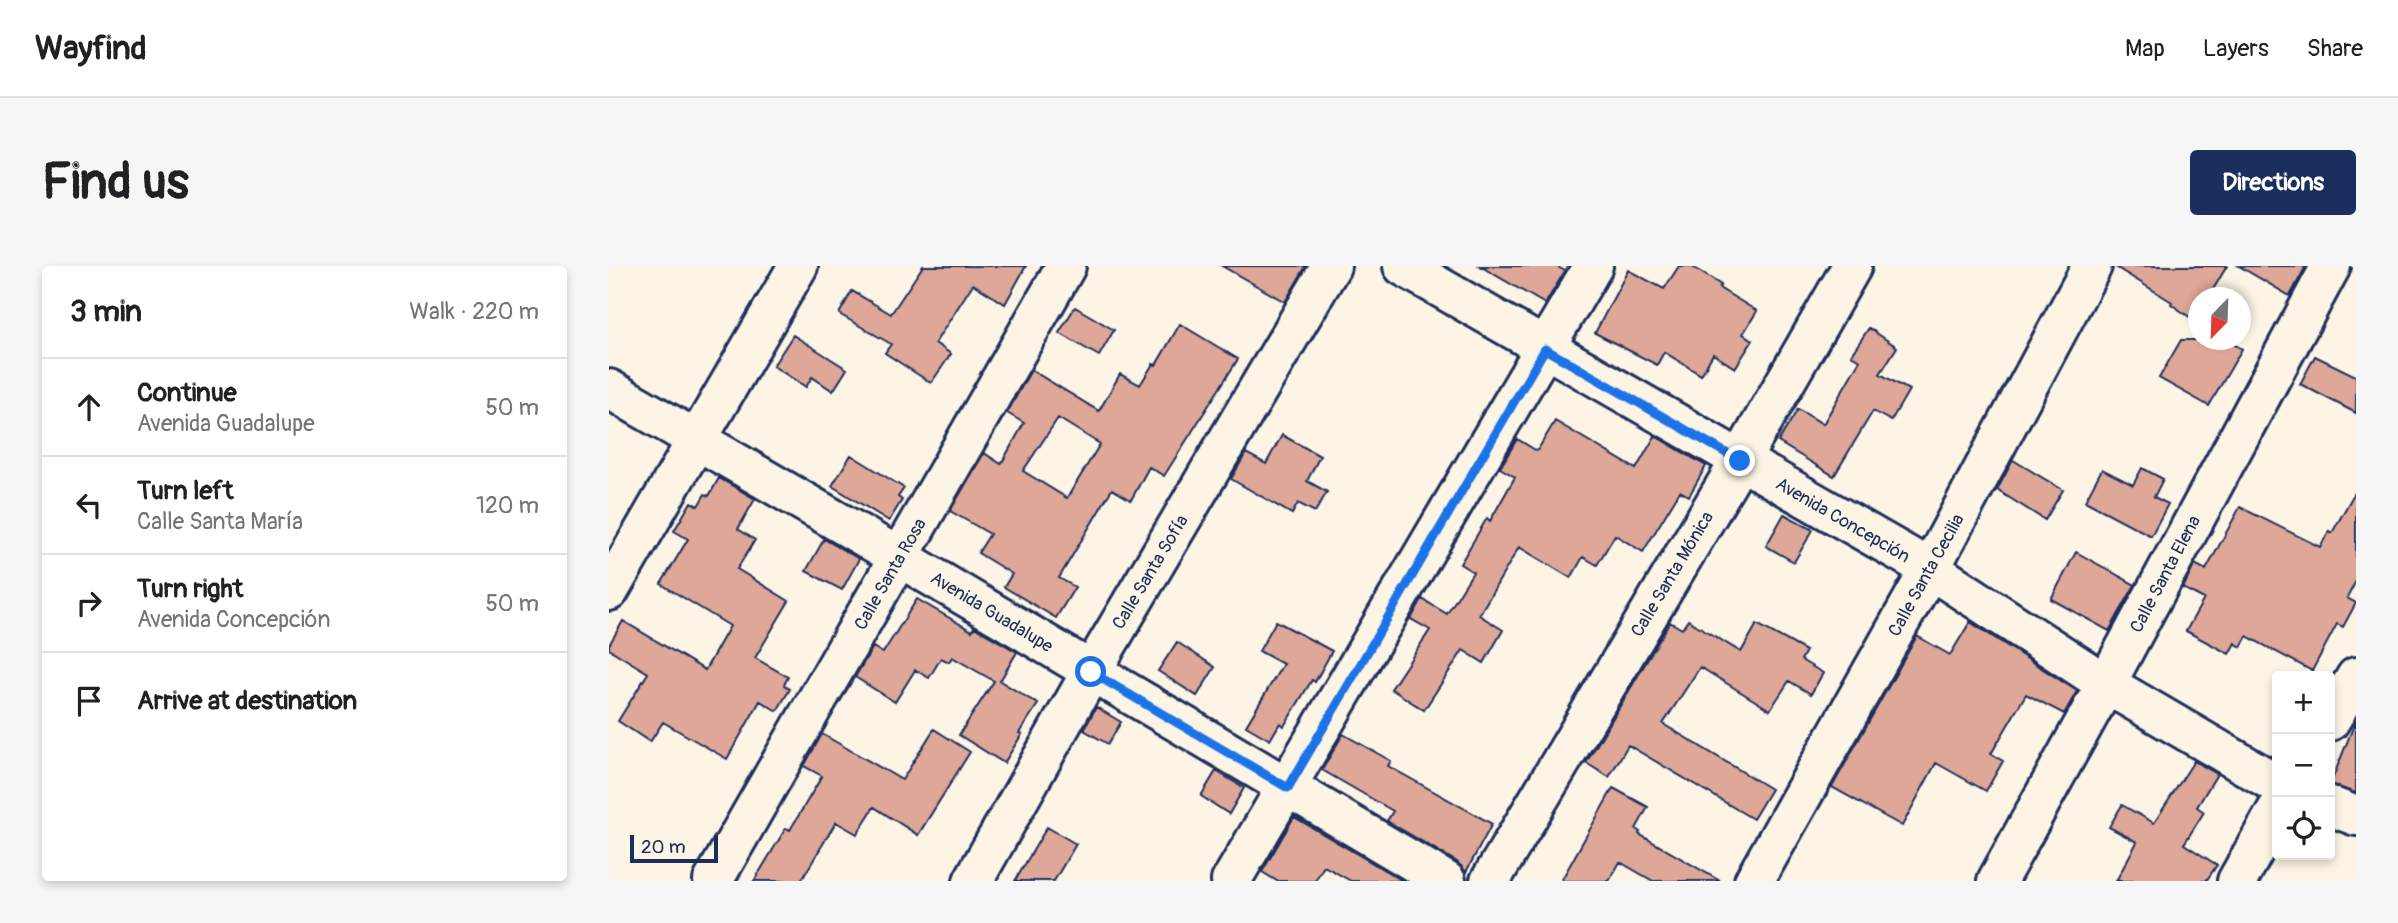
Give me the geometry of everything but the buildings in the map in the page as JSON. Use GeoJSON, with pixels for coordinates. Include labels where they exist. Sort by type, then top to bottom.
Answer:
{"type":"FeatureCollection","features":[{"type":"Feature","properties":{"kind":"street"},"geometry":{"type":"LineString","coordinates":[[609,591],[798,266]]}},
{"type":"Feature","properties":{"kind":"street","name":"Calle Santa Rosa"},"geometry":{"type":"LineString","coordinates":[[713,881],[1066,266]]}},
{"type":"Feature","properties":{"kind":"street","name":"Calle Santa Sofía"},"geometry":{"type":"LineString","coordinates":[[972,881],[1091,672],[1331,266]]}},
{"type":"Feature","properties":{"kind":"street","name":"Avenida Concepción"},"geometry":{"type":"LineString","coordinates":[[1403,266],[1930,569],[2106,684],[2272,782]]}},
{"type":"Feature","properties":{"kind":"street"},"geometry":{"type":"LineString","coordinates":[[1231,881],[1593,266]]}},
{"type":"Feature","properties":{"kind":"street","name":"Calle Santa Mónica"},"geometry":{"type":"LineString","coordinates":[[1490,881],[1740,461],[1852,266]]}},
{"type":"Feature","properties":{"kind":"street","name":"Calle Santa Cecilia"},"geometry":{"type":"LineString","coordinates":[[1754,881],[1930,569],[2092,266]]}},
{"type":"Feature","properties":{"kind":"street","name":"Calle Santa Elena"},"geometry":{"type":"LineString","coordinates":[[1997,881],[2331,266]]}},
{"type":"Feature","properties":{"kind":"street","name":"Avenida Guadalupe"},"geometry":{"type":"LineString","coordinates":[[609,389],[899,556],[1446,881]]}},
{"type":"Feature","properties":{"kind":"street"},"geometry":{"type":"LineString","coordinates":[[2335,713],[2356,677]]}},
{"type":"Feature","properties":{"kind":"street"},"geometry":{"type":"LineString","coordinates":[[2335,808],[2356,816]]}},
{"type":"Feature","properties":{"kind":"street"},"geometry":{"type":"LineString","coordinates":[[2237,881],[2272,819]]}},
{"type":"Feature","properties":{"kind":"route"},"geometry":{"type":"LineString","coordinates":[[1091,672],[1288,788],[1545,349],[1740,461]]}}]}
